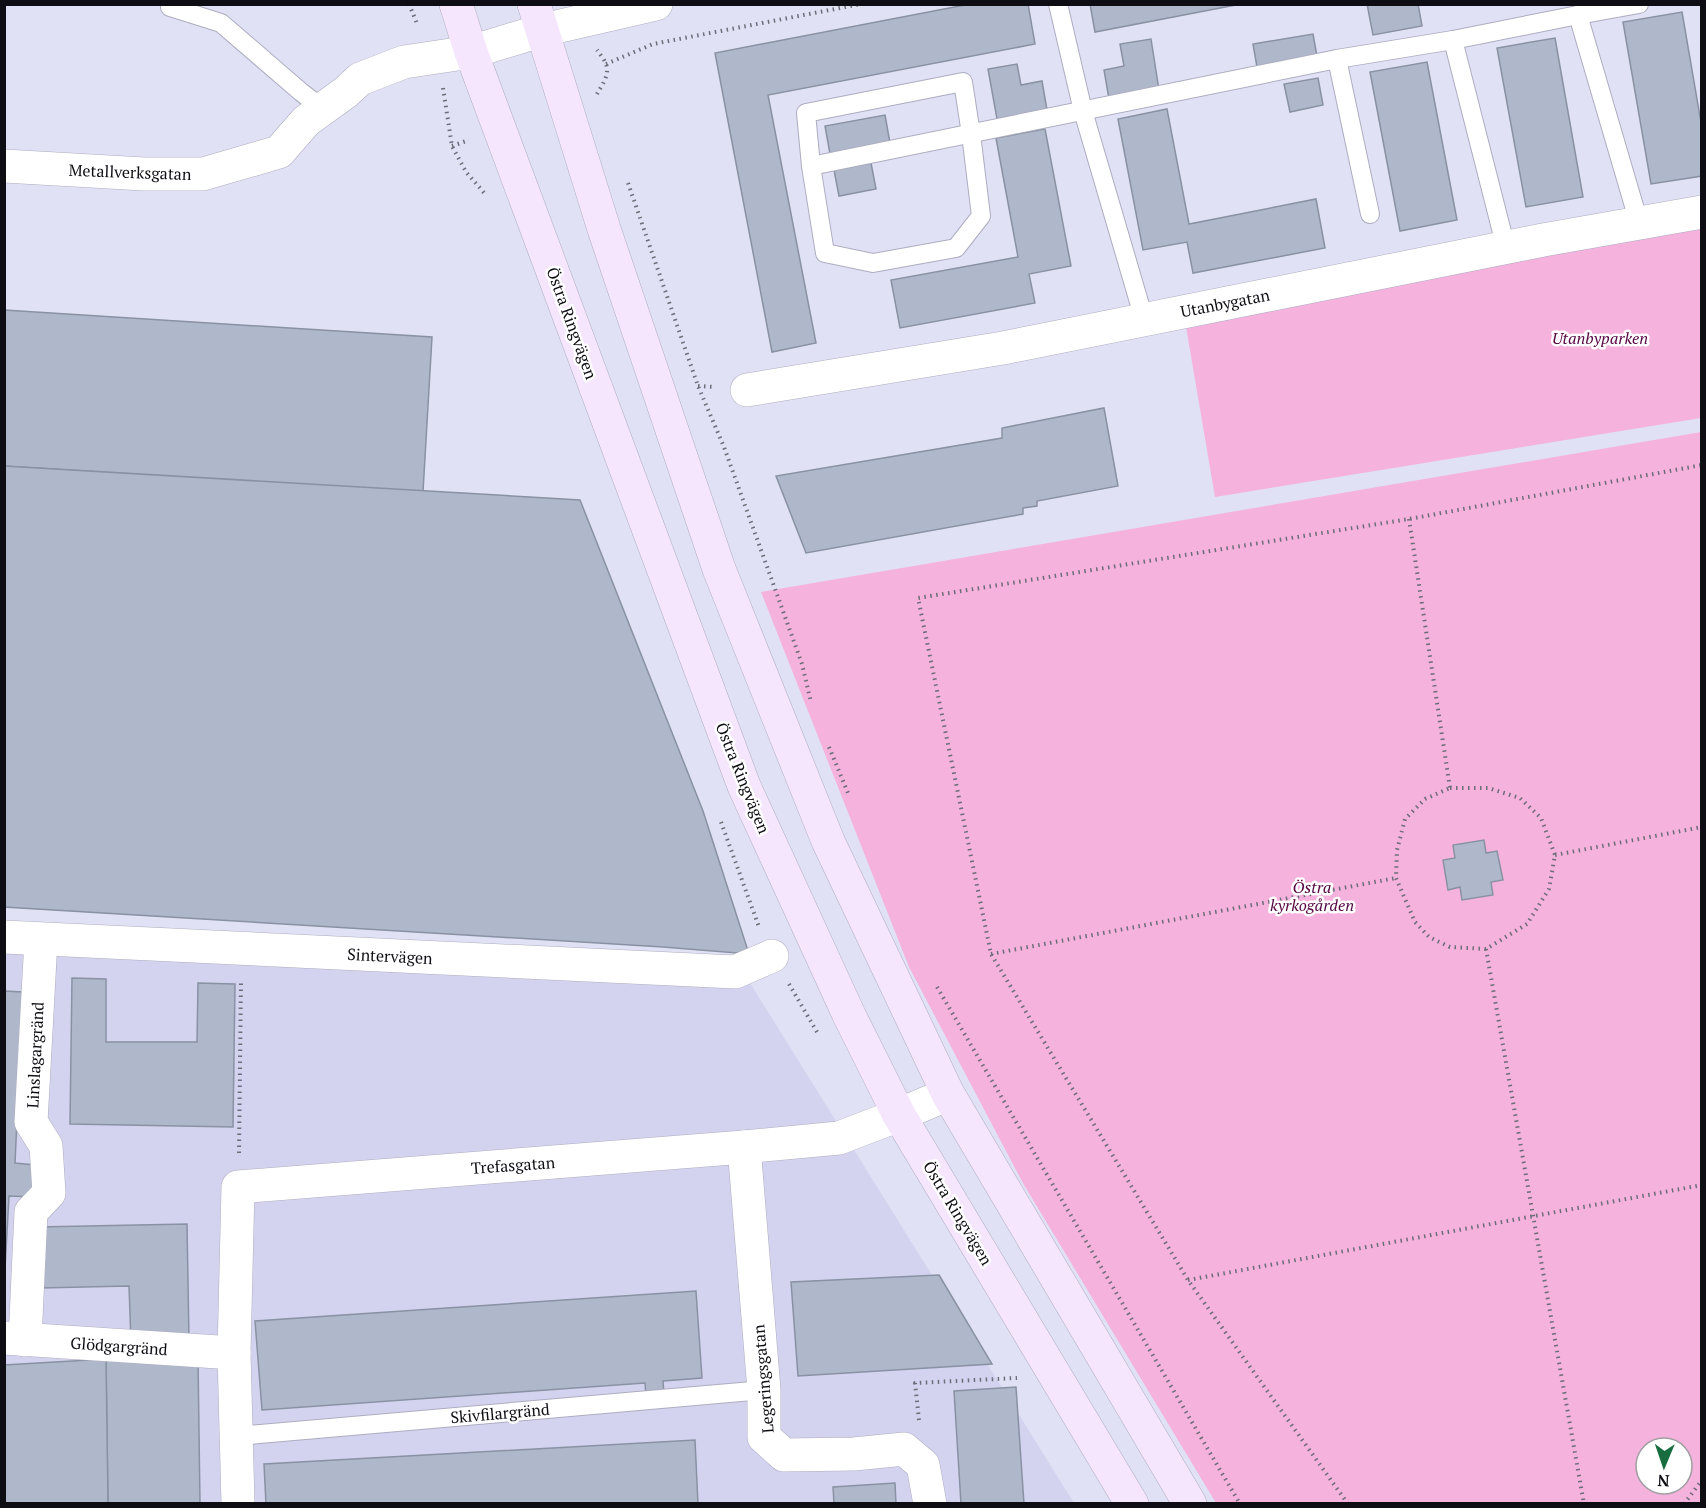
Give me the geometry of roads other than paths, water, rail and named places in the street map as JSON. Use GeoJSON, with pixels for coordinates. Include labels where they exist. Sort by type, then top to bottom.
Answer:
{"type":"FeatureCollection","features":[{"type":"Feature","properties":{"kind":"main road","name":"Östra Ringvägen"},"geometry":{"type":"LineString","coordinates":[[456,4],[471,52],[744,786],[849,1015],[899,1115],[1132,1503]]}},
{"type":"Feature","properties":{"kind":"main road"},"geometry":{"type":"LineString","coordinates":[[538,17],[603,229],[719,569],[828,841],[948,1094],[1190,1503]]}},
{"type":"Feature","properties":{"kind":"street","name":"Metallverksgatan"},"geometry":{"type":"LineString","coordinates":[[4,166],[144,174],[203,174],[279,152],[306,121],[360,79],[393,66],[404,62],[471,52],[538,17],[656,4]]}},
{"type":"Feature","properties":{"kind":"street","name":"Utanbygatan"},"geometry":{"type":"LineString","coordinates":[[747,390],[1003,348],[1506,248],[1701,212]]}},
{"type":"Feature","properties":{"kind":"street","name":"Sintervägen"},"geometry":{"type":"LineString","coordinates":[[4,938],[735,972],[772,956]]}},
{"type":"Feature","properties":{"kind":"street","name":"Linslagargränd"},"geometry":{"type":"LineString","coordinates":[[15,1339],[31,1212],[48,1193],[46,1146],[31,1122],[41,940]]}},
{"type":"Feature","properties":{"kind":"street","name":"Trefasgatan"},"geometry":{"type":"LineString","coordinates":[[234,1355],[238,1187],[839,1138],[948,1094]]}},
{"type":"Feature","properties":{"kind":"street","name":"Legeringsgatan"},"geometry":{"type":"LineString","coordinates":[[744,1147],[764,1390],[764,1437],[784,1455],[854,1454],[904,1449],[923,1465],[930,1503]]}},
{"type":"Feature","properties":{"kind":"street","name":"Glödgargränd"},"geometry":{"type":"LineString","coordinates":[[15,1339],[234,1355]]}},
{"type":"Feature","properties":{"kind":"street"},"geometry":{"type":"LineString","coordinates":[[234,1355],[237,1503]]}},
{"type":"Feature","properties":{"kind":"lane"},"geometry":{"type":"LineString","coordinates":[[1058,4],[1083,111],[1144,319]]}},
{"type":"Feature","properties":{"kind":"lane"},"geometry":{"type":"LineString","coordinates":[[812,166],[1337,60],[1639,4]]}},
{"type":"Feature","properties":{"kind":"lane"},"geometry":{"type":"LineString","coordinates":[[170,7],[221,23],[323,109]]}},
{"type":"Feature","properties":{"kind":"lane"},"geometry":{"type":"LineString","coordinates":[[1578,15],[1639,223]]}},
{"type":"Feature","properties":{"kind":"lane"},"geometry":{"type":"LineString","coordinates":[[1454,40],[1506,248]]}},
{"type":"Feature","properties":{"kind":"lane"},"geometry":{"type":"LineString","coordinates":[[1337,60],[1370,214]]}},
{"type":"Feature","properties":{"kind":"lane"},"geometry":{"type":"LineString","coordinates":[[963,82],[971,134],[981,216],[956,248],[873,263],[825,253],[806,113],[963,82]]}},
{"type":"Feature","properties":{"kind":"lane","name":"Skivfilargränd"},"geometry":{"type":"LineString","coordinates":[[237,1436],[764,1390]]}},
{"type":"Feature","properties":{"kind":"park label","name":"Utanbyparken"},"geometry":{"type":"Point","coordinates":[1600,338]}},
{"type":"Feature","properties":{"kind":"park label","name":"Östra kyrkogården"},"geometry":{"type":"Point","coordinates":[1312,896]}}]}
